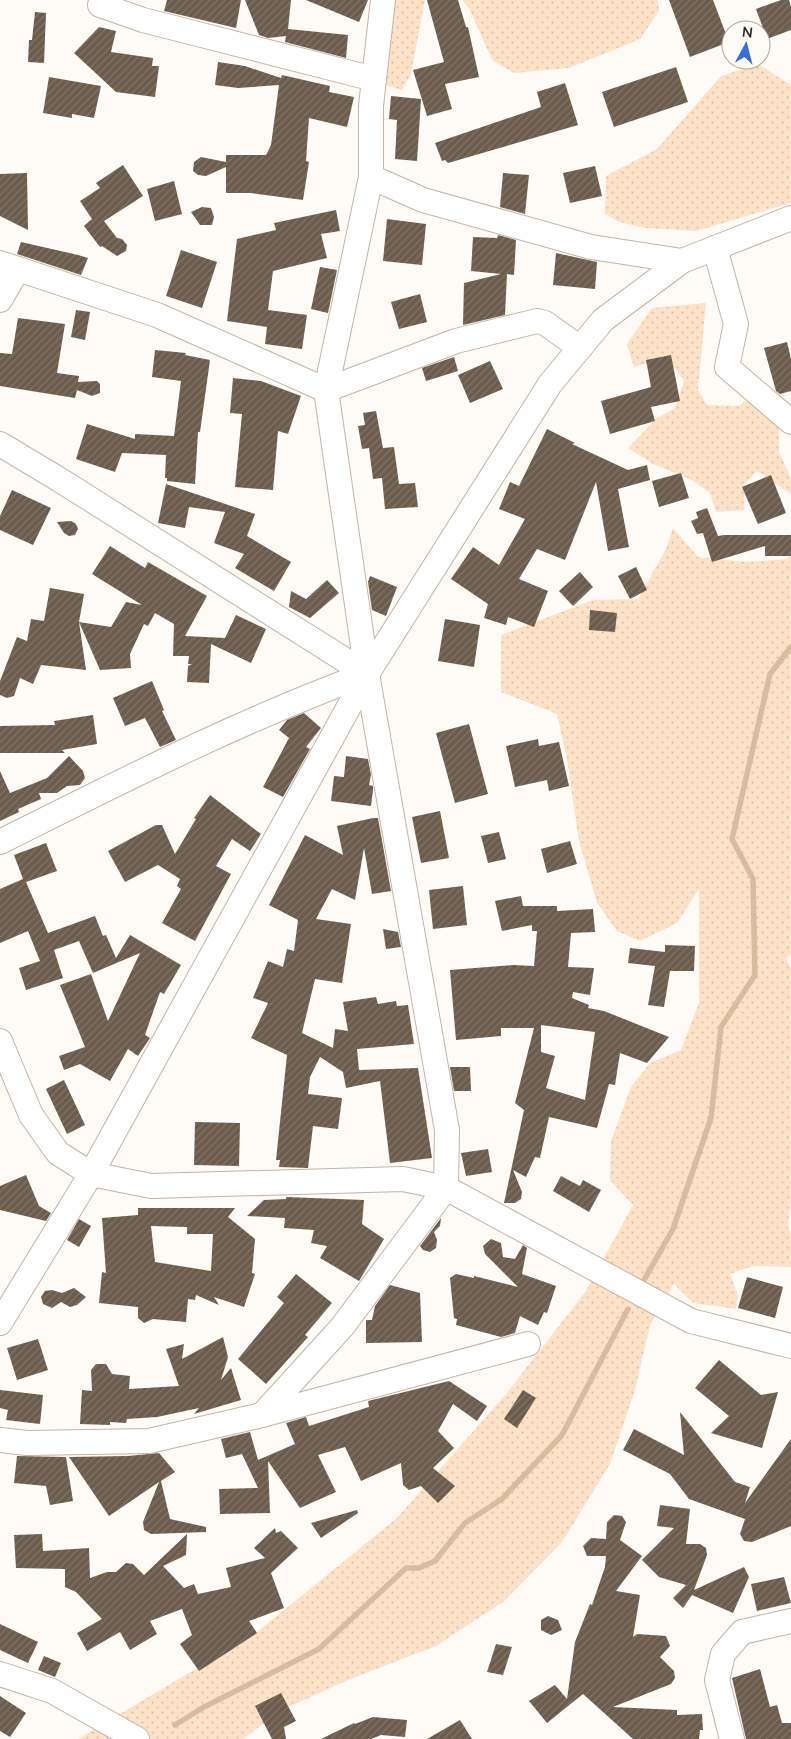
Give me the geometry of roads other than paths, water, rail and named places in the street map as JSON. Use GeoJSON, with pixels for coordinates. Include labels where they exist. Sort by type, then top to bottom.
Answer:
{"type":"FeatureCollection","features":[{"type":"Feature","properties":{"kind":"street"},"geometry":{"type":"LineString","coordinates":[[262,1415],[342,1327],[446,1188],[447,1130],[367,674],[326,390],[371,177],[374,79],[383,0]]}},
{"type":"Feature","properties":{"kind":"street"},"geometry":{"type":"LineString","coordinates":[[100,5],[143,20],[374,79]]}},
{"type":"Feature","properties":{"kind":"street"},"geometry":{"type":"LineString","coordinates":[[371,177],[423,200],[591,247],[682,261]]}},
{"type":"Feature","properties":{"kind":"street"},"geometry":{"type":"LineString","coordinates":[[0,1323],[91,1174],[367,674],[550,384],[603,320],[682,261],[791,218]]}},
{"type":"Feature","properties":{"kind":"street"},"geometry":{"type":"LineString","coordinates":[[716,248],[736,324],[727,367],[791,422]]}},
{"type":"Feature","properties":{"kind":"street"},"geometry":{"type":"LineString","coordinates":[[0,300],[9,266],[157,315],[326,390],[456,341],[537,321],[545,323],[580,348]]}},
{"type":"Feature","properties":{"kind":"street"},"geometry":{"type":"LineString","coordinates":[[0,444],[69,485],[367,674]]}},
{"type":"Feature","properties":{"kind":"street"},"geometry":{"type":"LineString","coordinates":[[0,842],[149,768],[330,688],[367,674]]}},
{"type":"Feature","properties":{"kind":"street"},"geometry":{"type":"LineString","coordinates":[[0,1041],[32,1115],[58,1153],[91,1174],[151,1186],[403,1178],[446,1188],[691,1321],[791,1346]]}},
{"type":"Feature","properties":{"kind":"street"},"geometry":{"type":"LineString","coordinates":[[0,1440],[27,1443],[149,1441],[262,1415],[528,1344]]}},
{"type":"Feature","properties":{"kind":"street"},"geometry":{"type":"LineString","coordinates":[[732,1739],[717,1680],[723,1654],[742,1632],[791,1621]]}},
{"type":"Feature","properties":{"kind":"street"},"geometry":{"type":"LineString","coordinates":[[0,1674],[52,1691],[137,1739]]}},
{"type":"Feature","properties":{"kind":"waterway"},"geometry":{"type":"LineString","coordinates":[[644,1280],[673,1229],[711,1118],[721,1027],[755,975],[753,879],[732,839],[770,674],[791,647]]}},
{"type":"Feature","properties":{"kind":"waterway"},"geometry":{"type":"LineString","coordinates":[[175,1725],[204,1707],[319,1649],[406,1568],[419,1568],[435,1561],[465,1523],[502,1499],[562,1435],[628,1309]]}}]}
